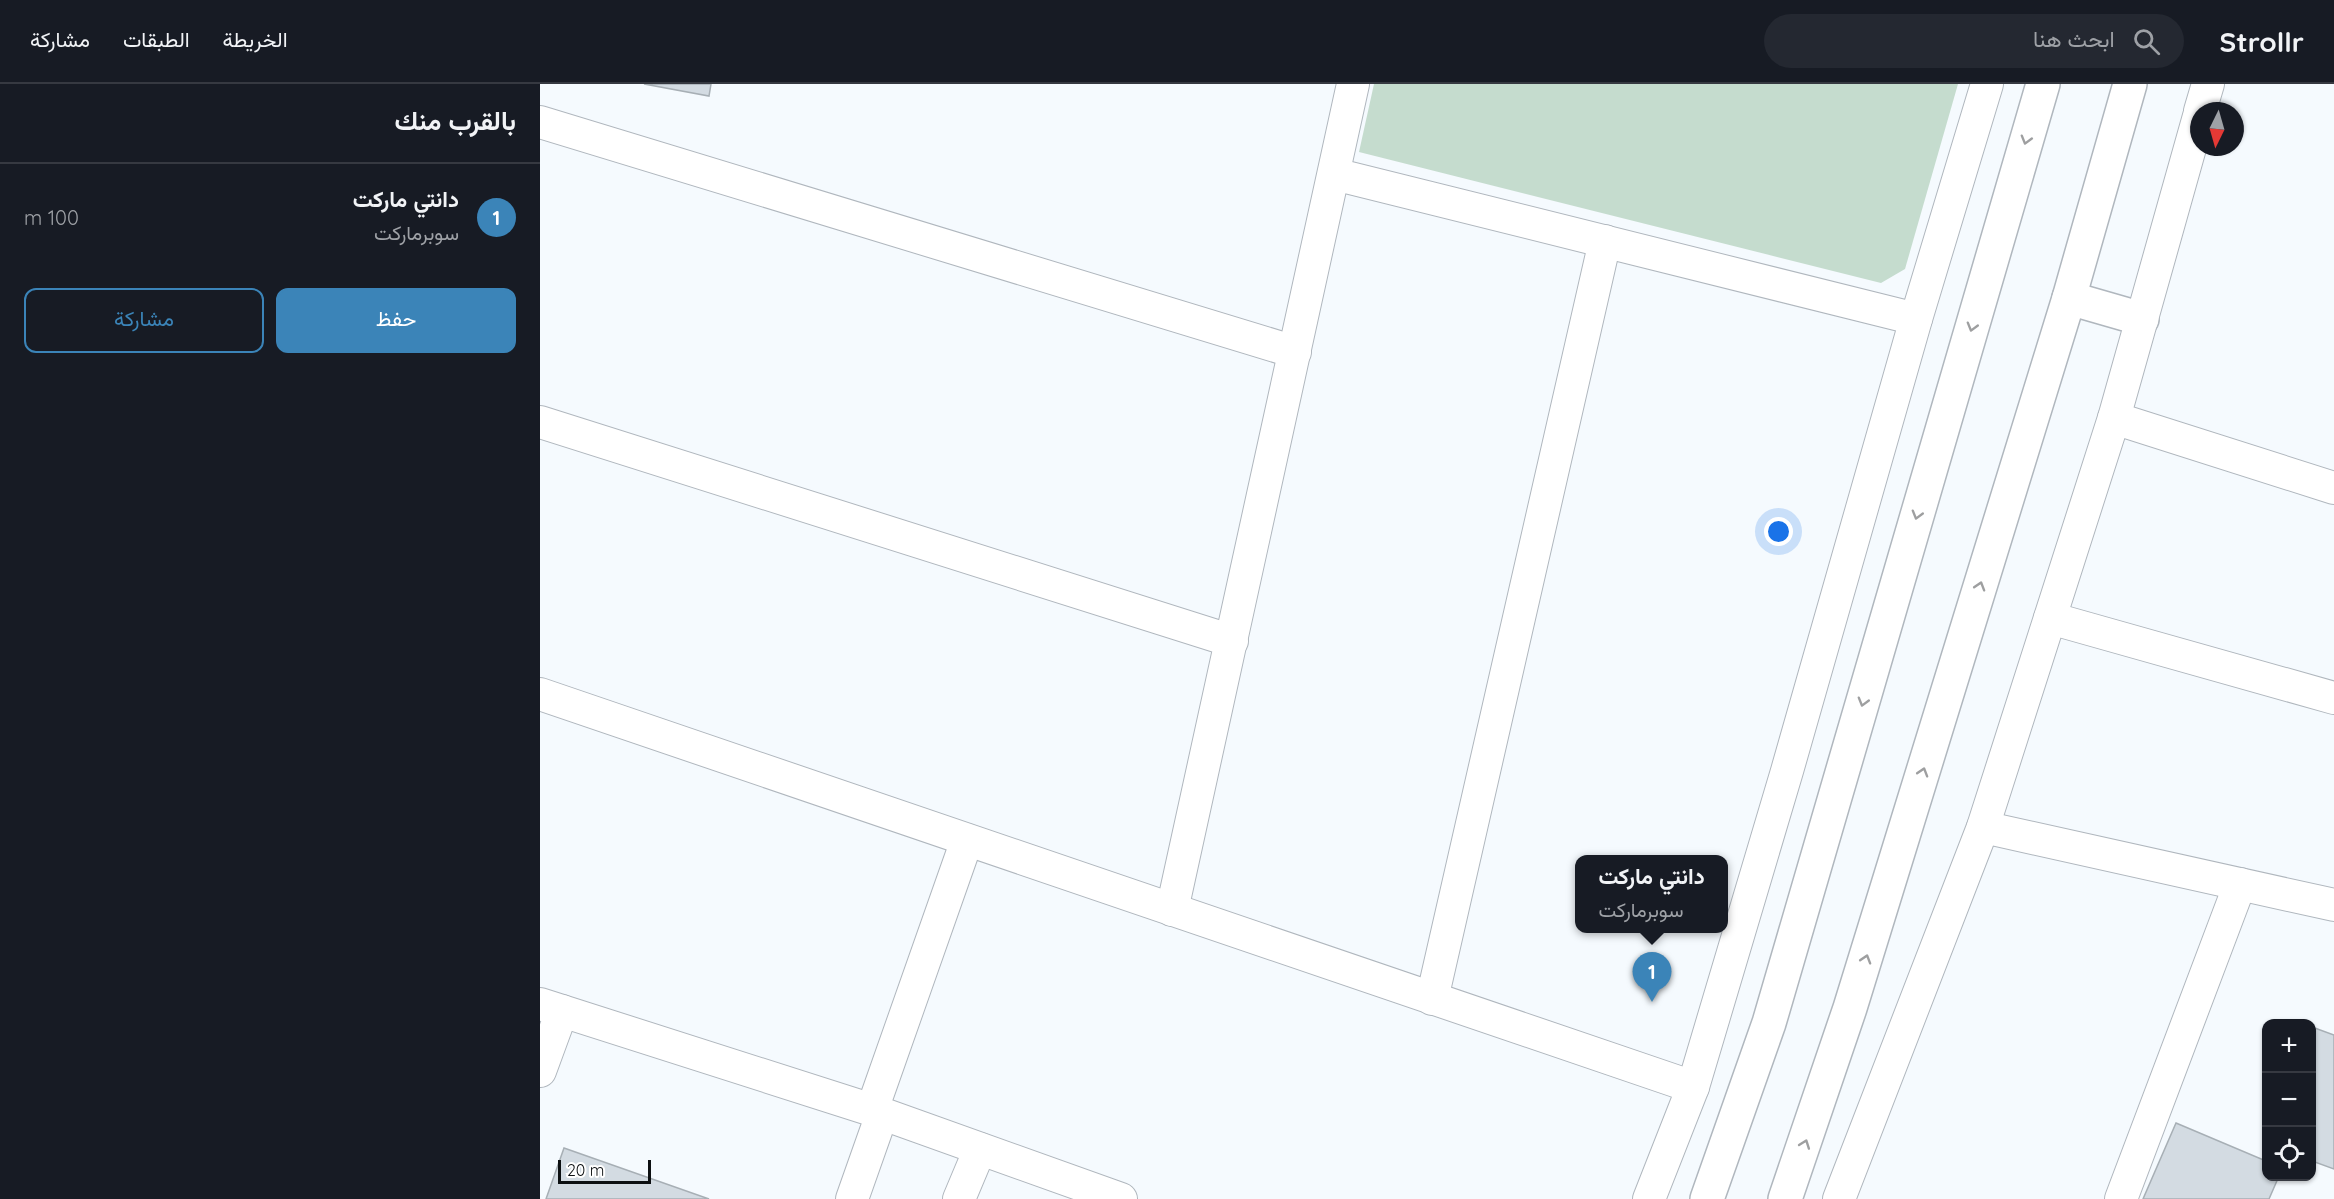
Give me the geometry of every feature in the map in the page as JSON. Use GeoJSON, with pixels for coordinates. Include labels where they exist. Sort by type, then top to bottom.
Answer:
{"type":"FeatureCollection","features":[{"type":"Feature","properties":{"kind":"main road"},"geometry":{"type":"LineString","coordinates":[[1707,1199],[1769,1023],[2043,84]]}},
{"type":"Feature","properties":{"kind":"main road"},"geometry":{"type":"LineString","coordinates":[[1785,1199],[1850,1008],[2068,298],[2130,84]]}},
{"type":"Feature","properties":{"kind":"main road"},"geometry":{"type":"LineString","coordinates":[[2068,298],[2142,319]]}},
{"type":"Feature","properties":{"kind":"street"},"geometry":{"type":"LineString","coordinates":[[1172,910],[1353,84]]}},
{"type":"Feature","properties":{"kind":"street"},"geometry":{"type":"LineString","coordinates":[[1649,1199],[1693,1088],[1916,319],[1987,84]]}},
{"type":"Feature","properties":{"kind":"street"},"geometry":{"type":"LineString","coordinates":[[2203,102],[2208,84]]}},
{"type":"Feature","properties":{"kind":"street"},"geometry":{"type":"LineString","coordinates":[[540,122],[1295,352]]}},
{"type":"Feature","properties":{"kind":"street"},"geometry":{"type":"LineString","coordinates":[[1839,1199],[1983,827],[2114,418],[2190,148]]}},
{"type":"Feature","properties":{"kind":"street"},"geometry":{"type":"LineString","coordinates":[[1334,174],[1916,319]]}},
{"type":"Feature","properties":{"kind":"street"},"geometry":{"type":"LineString","coordinates":[[1432,999],[1605,241]]}},
{"type":"Feature","properties":{"kind":"street"},"geometry":{"type":"LineString","coordinates":[[2114,418],[2334,488]]}},
{"type":"Feature","properties":{"kind":"street"},"geometry":{"type":"LineString","coordinates":[[540,422],[1232,641]]}},
{"type":"Feature","properties":{"kind":"street"},"geometry":{"type":"LineString","coordinates":[[2050,618],[2334,698]]}},
{"type":"Feature","properties":{"kind":"street"},"geometry":{"type":"LineString","coordinates":[[540,694],[1693,1088]]}},
{"type":"Feature","properties":{"kind":"street"},"geometry":{"type":"LineString","coordinates":[[1983,827],[2334,905]]}},
{"type":"Feature","properties":{"kind":"street"},"geometry":{"type":"LineString","coordinates":[[852,1199],[877,1112],[967,840]]}},
{"type":"Feature","properties":{"kind":"street"},"geometry":{"type":"LineString","coordinates":[[2121,1199],[2240,884]]}},
{"type":"Feature","properties":{"kind":"street"},"geometry":{"type":"LineString","coordinates":[[540,1071],[551,1007],[877,1112],[1121,1199]]}},
{"type":"Feature","properties":{"kind":"street"},"geometry":{"type":"LineString","coordinates":[[959,1199],[980,1149]]}},
{"type":"Feature","properties":{"kind":"green space"},"geometry":{"type":"Polygon","coordinates":[[[1374,84],[1958,84],[1905,269],[1881,283],[1359,152],[1374,84]]]}},
{"type":"Feature","properties":{"kind":"building"},"geometry":{"type":"Polygon","coordinates":[[[644,84],[711,84],[709,96],[644,84]]]}},
{"type":"Feature","properties":{"kind":"building"},"geometry":{"type":"Polygon","coordinates":[[[2316,1028],[2334,1035],[2334,1169],[2316,1162],[2316,1028]]]}},
{"type":"Feature","properties":{"kind":"building"},"geometry":{"type":"Polygon","coordinates":[[[2176,1123],[2262,1159],[2262,1181],[2277,1181],[2269,1199],[2143,1199],[2176,1123]]]}},
{"type":"Feature","properties":{"kind":"building"},"geometry":{"type":"Polygon","coordinates":[[[564,1148],[709,1199],[546,1199],[564,1148]]]}},
{"type":"Feature","properties":{"kind":"place","name":"دانتي ماركت"},"geometry":{"type":"Point","coordinates":[1652,1002]}}]}
